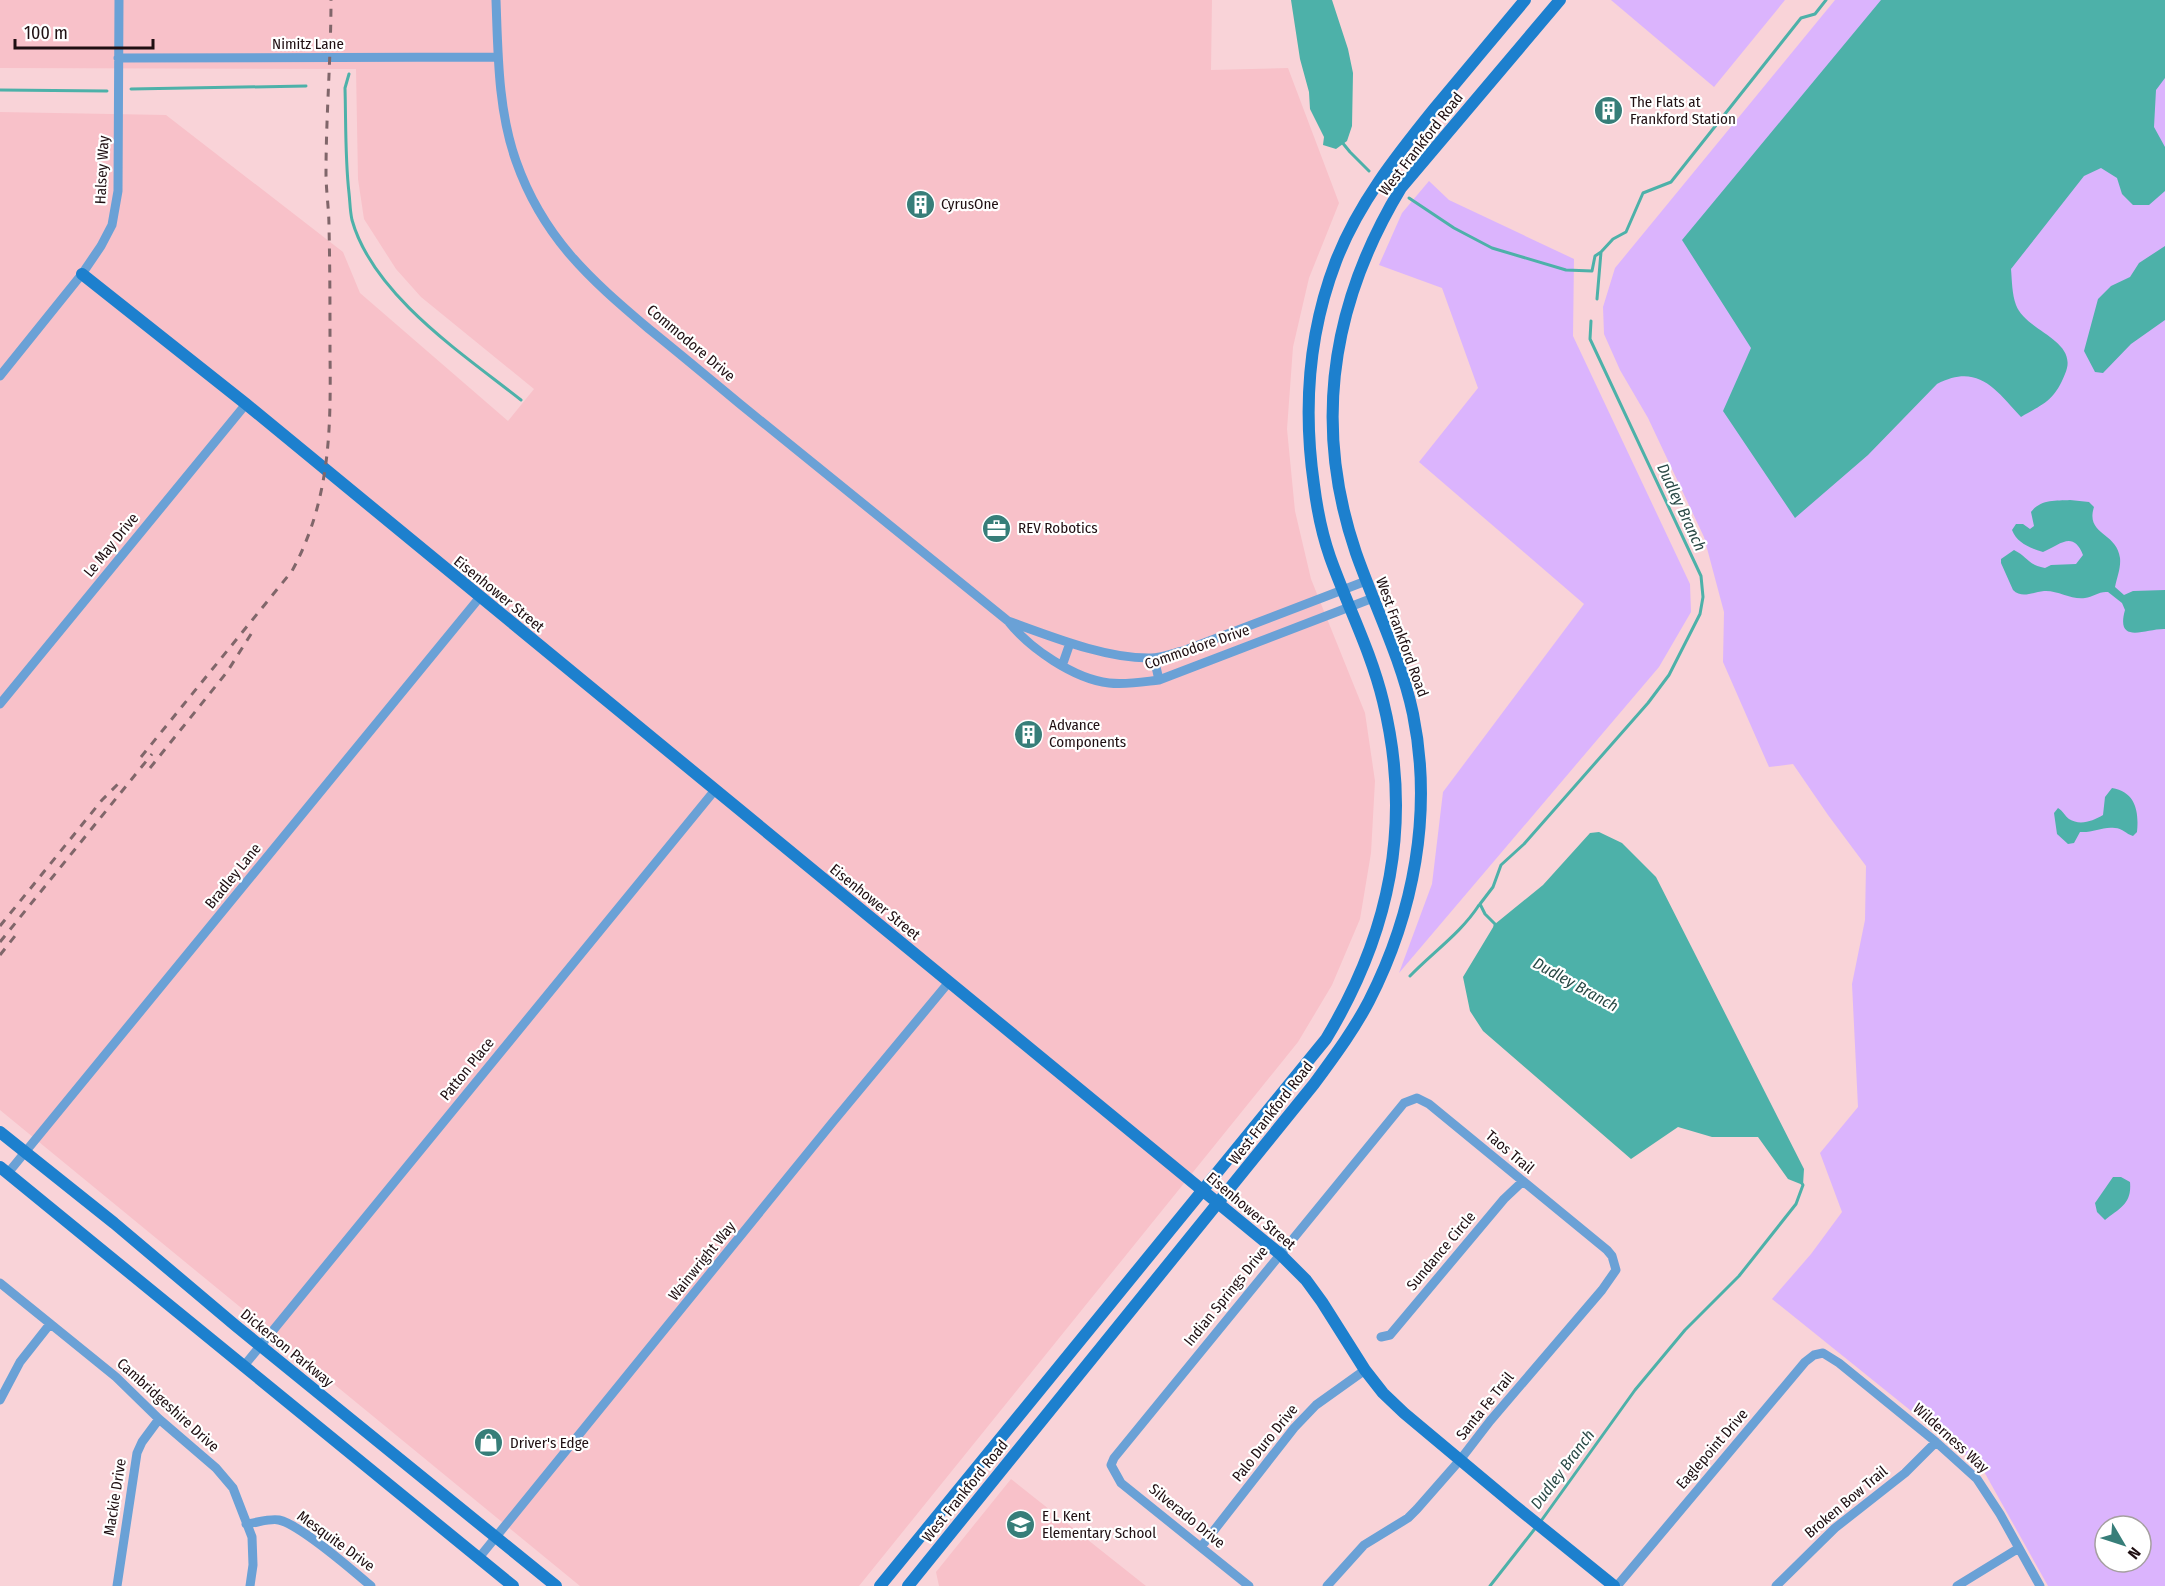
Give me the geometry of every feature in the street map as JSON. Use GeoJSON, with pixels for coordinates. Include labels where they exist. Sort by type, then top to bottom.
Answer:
{"type":"FeatureCollection","features":[{"type":"Feature","properties":{"kind":"main road","name":"West Frankford Road"},"geometry":{"type":"LineString","coordinates":[[880,1586],[1326,1039],[1345,1007],[1370,952],[1389,886],[1394,852],[1395,771],[1383,700],[1376,675],[1329,555],[1319,517],[1308,446],[1308,392],[1311,359],[1328,288],[1348,233],[1375,186],[1417,130],[1525,0]]}},
{"type":"Feature","properties":{"kind":"main road","name":"West Frankford Road"},"geometry":{"type":"LineString","coordinates":[[908,1586],[1219,1203],[1337,1053],[1369,1001],[1400,927],[1419,847],[1421,795],[1414,717],[1397,660],[1345,519],[1335,465],[1333,400],[1340,339],[1345,314],[1358,274],[1380,225],[1401,188],[1560,0]]}},
{"type":"Feature","properties":{"kind":"main road","name":"Eisenhower Street"},"geometry":{"type":"LineString","coordinates":[[82,274],[246,404],[1280,1254],[1306,1280],[1365,1370],[1383,1393],[1514,1505],[1615,1586]]}},
{"type":"Feature","properties":{"kind":"main road","name":"Dickerson Parkway"},"geometry":{"type":"LineString","coordinates":[[0,1132],[556,1586]]}},
{"type":"Feature","properties":{"kind":"main road"},"geometry":{"type":"LineString","coordinates":[[4,1170],[513,1586]]}},
{"type":"Feature","properties":{"kind":"street","name":"Halsey Way"},"geometry":{"type":"LineString","coordinates":[[0,376],[82,274],[108,235],[115,214],[118,191],[118,0]]}},
{"type":"Feature","properties":{"kind":"street","name":"Commodore Drive"},"geometry":{"type":"LineString","coordinates":[[496,0],[498,57],[506,129],[516,162],[549,228],[580,268],[601,289],[672,348],[1008,621],[1020,637],[1062,666],[1106,683],[1131,684],[1159,680],[1373,598]]}},
{"type":"Feature","properties":{"kind":"street","name":"Nimitz Lane"},"geometry":{"type":"LineString","coordinates":[[118,58],[498,57]]}},
{"type":"Feature","properties":{"kind":"street","name":"Le May Drive"},"geometry":{"type":"LineString","coordinates":[[0,704],[246,404]]}},
{"type":"Feature","properties":{"kind":"street","name":"Commodore Drive"},"geometry":{"type":"LineString","coordinates":[[1008,621],[1070,643],[1128,657],[1154,658],[1183,651],[1366,581]]}},
{"type":"Feature","properties":{"kind":"street","name":"Bradley Lane"},"geometry":{"type":"LineString","coordinates":[[4,1170],[26,1153],[480,597]]}},
{"type":"Feature","properties":{"kind":"street"},"geometry":{"type":"LineString","coordinates":[[1062,666],[1070,643]]}},
{"type":"Feature","properties":{"kind":"street"},"geometry":{"type":"LineString","coordinates":[[1154,658],[1159,680]]}},
{"type":"Feature","properties":{"kind":"street","name":"Patton Place"},"geometry":{"type":"LineString","coordinates":[[243,1366],[715,790]]}},
{"type":"Feature","properties":{"kind":"street","name":"Wainwright Way"},"geometry":{"type":"LineString","coordinates":[[478,1559],[949,982]]}},
{"type":"Feature","properties":{"kind":"street","name":"Taos Trail"},"geometry":{"type":"LineString","coordinates":[[1417,1098],[1429,1104],[1582,1230]]}},
{"type":"Feature","properties":{"kind":"street","name":"Indian Springs Drive"},"geometry":{"type":"LineString","coordinates":[[1111,1466],[1114,1458],[1404,1103],[1417,1098]]}},
{"type":"Feature","properties":{"kind":"street","name":"Sundance Circle"},"geometry":{"type":"LineString","coordinates":[[1381,1337],[1390,1335],[1504,1199],[1522,1182]]}},
{"type":"Feature","properties":{"kind":"street","name":"Santa Fe Trail"},"geometry":{"type":"LineString","coordinates":[[1327,1586],[1364,1545],[1408,1518],[1460,1460],[1490,1421],[1602,1290],[1616,1270],[1612,1256],[1582,1230]]}},
{"type":"Feature","properties":{"kind":"street","name":"Cambridgeshire Drive"},"geometry":{"type":"LineString","coordinates":[[0,1283],[116,1377],[159,1419],[216,1468],[241,1507],[252,1537],[253,1565],[250,1586]]}},
{"type":"Feature","properties":{"kind":"street"},"geometry":{"type":"LineString","coordinates":[[0,1400],[20,1362],[50,1324]]}},
{"type":"Feature","properties":{"kind":"street","name":"Eaglepoint Drive"},"geometry":{"type":"LineString","coordinates":[[1615,1586],[1805,1362],[1814,1355],[1823,1353],[1839,1363]]}},
{"type":"Feature","properties":{"kind":"street","name":"Wilderness Way"},"geometry":{"type":"LineString","coordinates":[[1839,1363],[1936,1442],[1977,1479],[1988,1494],[2040,1586]]}},
{"type":"Feature","properties":{"kind":"street","name":"Palo Duro Drive"},"geometry":{"type":"LineString","coordinates":[[1201,1547],[1301,1420],[1316,1405],[1365,1370]]}},
{"type":"Feature","properties":{"kind":"street","name":"Mackie Drive"},"geometry":{"type":"LineString","coordinates":[[117,1586],[137,1453],[159,1419]]}},
{"type":"Feature","properties":{"kind":"street","name":"Broken Bow Trail"},"geometry":{"type":"LineString","coordinates":[[1776,1586],[1835,1528],[1905,1473],[1936,1442]]}},
{"type":"Feature","properties":{"kind":"street","name":"Silverado Drive"},"geometry":{"type":"LineString","coordinates":[[1111,1466],[1121,1483],[1249,1586]]}},
{"type":"Feature","properties":{"kind":"street","name":"Mesquite Drive"},"geometry":{"type":"LineString","coordinates":[[246,1524],[276,1519],[287,1523],[303,1532],[371,1586]]}},
{"type":"Feature","properties":{"kind":"street"},"geometry":{"type":"LineString","coordinates":[[1957,1586],[2019,1548]]}},
{"type":"Feature","properties":{"kind":"shaded area"},"geometry":{"type":"Polygon","coordinates":[[[0,0],[1212,0],[1211,70],[1288,68],[1339,203],[1309,278],[1293,347],[1287,429],[1295,511],[1311,579],[1365,713],[1375,781],[1371,853],[1360,919],[1332,985],[1298,1042],[859,1586],[580,1586],[0,1110],[0,112],[166,115],[343,252],[360,293],[508,421],[534,389],[421,297],[396,269],[364,219],[358,179],[356,69],[0,68],[0,0]]]}},
{"type":"Feature","properties":{"kind":"shaded area"},"geometry":{"type":"Polygon","coordinates":[[[1611,0],[1785,0],[1714,87],[1611,0]]]}},
{"type":"Feature","properties":{"kind":"shaded area"},"geometry":{"type":"Polygon","coordinates":[[[1835,0],[2165,0],[2165,1586],[2048,1586],[1982,1468],[1772,1299],[1811,1254],[1842,1212],[1820,1153],[1858,1107],[1852,984],[1865,920],[1866,866],[1793,764],[1769,767],[1723,662],[1724,612],[1704,537],[1648,418],[1620,370],[1604,334],[1603,307],[1615,268],[1835,0]]]}},
{"type":"Feature","properties":{"kind":"shaded area"},"geometry":{"type":"Polygon","coordinates":[[[1429,181],[1449,200],[1574,259],[1573,336],[1690,584],[1691,612],[1659,667],[1399,973],[1432,884],[1443,792],[1584,604],[1419,462],[1478,388],[1442,288],[1379,265],[1402,213],[1429,181]]]}},
{"type":"Feature","properties":{"kind":"shaded area","name":"E L Kent Elementary School"},"geometry":{"type":"Polygon","coordinates":[[[1011,1479],[1146,1586],[939,1586],[936,1572],[1011,1479]]]}},
{"type":"Feature","properties":{"kind":"water"},"geometry":{"type":"Polygon","coordinates":[[[1291,0],[1332,0],[1348,49],[1353,73],[1352,126],[1347,141],[1336,149],[1323,145],[1324,137],[1310,109],[1309,92],[1300,59],[1291,0]]]}},
{"type":"Feature","properties":{"kind":"water"},"geometry":{"type":"Polygon","coordinates":[[[1881,0],[2165,0],[2165,78],[2156,90],[2154,127],[2165,147],[2165,191],[2149,205],[2133,205],[2122,194],[2117,178],[2101,168],[2084,176],[2011,269],[2016,305],[2030,322],[2059,344],[2068,362],[2065,374],[2053,396],[2021,417],[1994,389],[1975,378],[1964,376],[1951,378],[1937,384],[1868,455],[1795,518],[1723,411],[1751,348],[1682,240],[1881,0]]]}},
{"type":"Feature","properties":{"kind":"water"},"geometry":{"type":"Polygon","coordinates":[[[2165,246],[2165,320],[2131,344],[2103,373],[2095,372],[2084,351],[2098,299],[2111,286],[2130,277],[2139,263],[2165,246]]]}},
{"type":"Feature","properties":{"kind":"water"},"geometry":{"type":"Polygon","coordinates":[[[2070,500],[2089,502],[2094,507],[2092,516],[2097,529],[2118,549],[2120,565],[2115,587],[2124,595],[2133,591],[2165,590],[2165,629],[2129,632],[2124,628],[2125,610],[2122,603],[2108,592],[2075,598],[2049,591],[2024,595],[2013,590],[2001,559],[2014,550],[2031,563],[2045,568],[2051,565],[2076,564],[2083,555],[2079,547],[2070,541],[2060,543],[2043,552],[2021,542],[2012,530],[2016,524],[2023,524],[2030,529],[2034,526],[2031,512],[2039,505],[2070,500]]]}},
{"type":"Feature","properties":{"kind":"water"},"geometry":{"type":"Polygon","coordinates":[[[2112,788],[2126,794],[2134,804],[2137,832],[2133,836],[2117,828],[2106,828],[2080,832],[2074,843],[2068,844],[2057,834],[2054,813],[2058,808],[2073,821],[2091,821],[2103,815],[2105,797],[2112,788]]]}},
{"type":"Feature","properties":{"kind":"water"},"geometry":{"type":"Polygon","coordinates":[[[1599,832],[1622,843],[1656,877],[1804,1169],[1803,1185],[1788,1179],[1758,1137],[1712,1137],[1678,1127],[1631,1159],[1483,1031],[1470,1011],[1463,977],[1495,924],[1543,885],[1590,833],[1599,832]]]}},
{"type":"Feature","properties":{"kind":"water"},"geometry":{"type":"Polygon","coordinates":[[[2113,1177],[2121,1177],[2130,1182],[2129,1196],[2120,1209],[2105,1220],[2097,1212],[2095,1203],[2113,1177]]]}},
{"type":"Feature","properties":{"kind":"waterway","name":"Dudley Branch"},"geometry":{"type":"LineString","coordinates":[[1597,299],[1601,252],[1613,239],[1626,232],[1643,193],[1671,182],[1801,18],[1815,14],[1826,0]]}},
{"type":"Feature","properties":{"kind":"waterway"},"geometry":{"type":"LineString","coordinates":[[349,74],[345,88],[350,210],[363,247],[379,273],[399,298],[448,343],[521,400]]}},
{"type":"Feature","properties":{"kind":"waterway"},"geometry":{"type":"LineString","coordinates":[[131,89],[306,86]]}},
{"type":"Feature","properties":{"kind":"waterway"},"geometry":{"type":"LineString","coordinates":[[0,90],[107,91]]}},
{"type":"Feature","properties":{"kind":"waterway"},"geometry":{"type":"LineString","coordinates":[[1341,141],[1369,171]]}},
{"type":"Feature","properties":{"kind":"waterway"},"geometry":{"type":"LineString","coordinates":[[1409,198],[1454,228],[1492,248],[1566,270],[1592,271],[1595,256],[1601,252]]}},
{"type":"Feature","properties":{"kind":"waterway","name":"Dudley Branch"},"geometry":{"type":"LineString","coordinates":[[1495,927],[1480,904],[1493,887],[1501,865],[1524,844],[1648,703],[1669,675],[1700,614],[1703,597],[1701,576],[1590,339],[1591,321]]}},
{"type":"Feature","properties":{"kind":"waterway"},"geometry":{"type":"LineString","coordinates":[[1410,976],[1455,933],[1479,905]]}},
{"type":"Feature","properties":{"kind":"waterway","name":"Dudley Branch"},"geometry":{"type":"LineString","coordinates":[[1541,1521],[1635,1390],[1685,1330],[1739,1276],[1796,1204],[1803,1185],[1801,1182]]}},
{"type":"Feature","properties":{"kind":"waterway","name":"Dudley Branch"},"geometry":{"type":"LineString","coordinates":[[1490,1586],[1537,1526]]}},
{"type":"Feature","properties":{"kind":"railway"},"geometry":{"type":"LineString","coordinates":[[141,757],[292,571],[305,545],[321,492],[326,465],[330,411],[329,220],[326,173],[331,0]]}},
{"type":"Feature","properties":{"kind":"railway"},"geometry":{"type":"LineString","coordinates":[[150,768],[227,672],[253,631]]}},
{"type":"Feature","properties":{"kind":"railway"},"geometry":{"type":"LineString","coordinates":[[0,942],[152,754]]}},
{"type":"Feature","properties":{"kind":"railway"},"geometry":{"type":"LineString","coordinates":[[0,926],[102,800],[121,781]]}},
{"type":"Feature","properties":{"kind":"railway"},"geometry":{"type":"LineString","coordinates":[[0,955],[15,936]]}},
{"type":"Feature","properties":{"kind":"place","name":"The Flats at Frankford Station"},"geometry":{"type":"Point","coordinates":[1609,111]}},
{"type":"Feature","properties":{"kind":"place","name":"CyrusOne"},"geometry":{"type":"Point","coordinates":[920,204]}},
{"type":"Feature","properties":{"kind":"place","name":"REV Robotics"},"geometry":{"type":"Point","coordinates":[997,528]}},
{"type":"Feature","properties":{"kind":"place","name":"Advance Components"},"geometry":{"type":"Point","coordinates":[1028,734]}},
{"type":"Feature","properties":{"kind":"place","name":"Driver's Edge"},"geometry":{"type":"Point","coordinates":[489,1443]}},
{"type":"Feature","properties":{"kind":"place","name":"E L Kent Elementary School"},"geometry":{"type":"Point","coordinates":[1021,1525]}}]}
